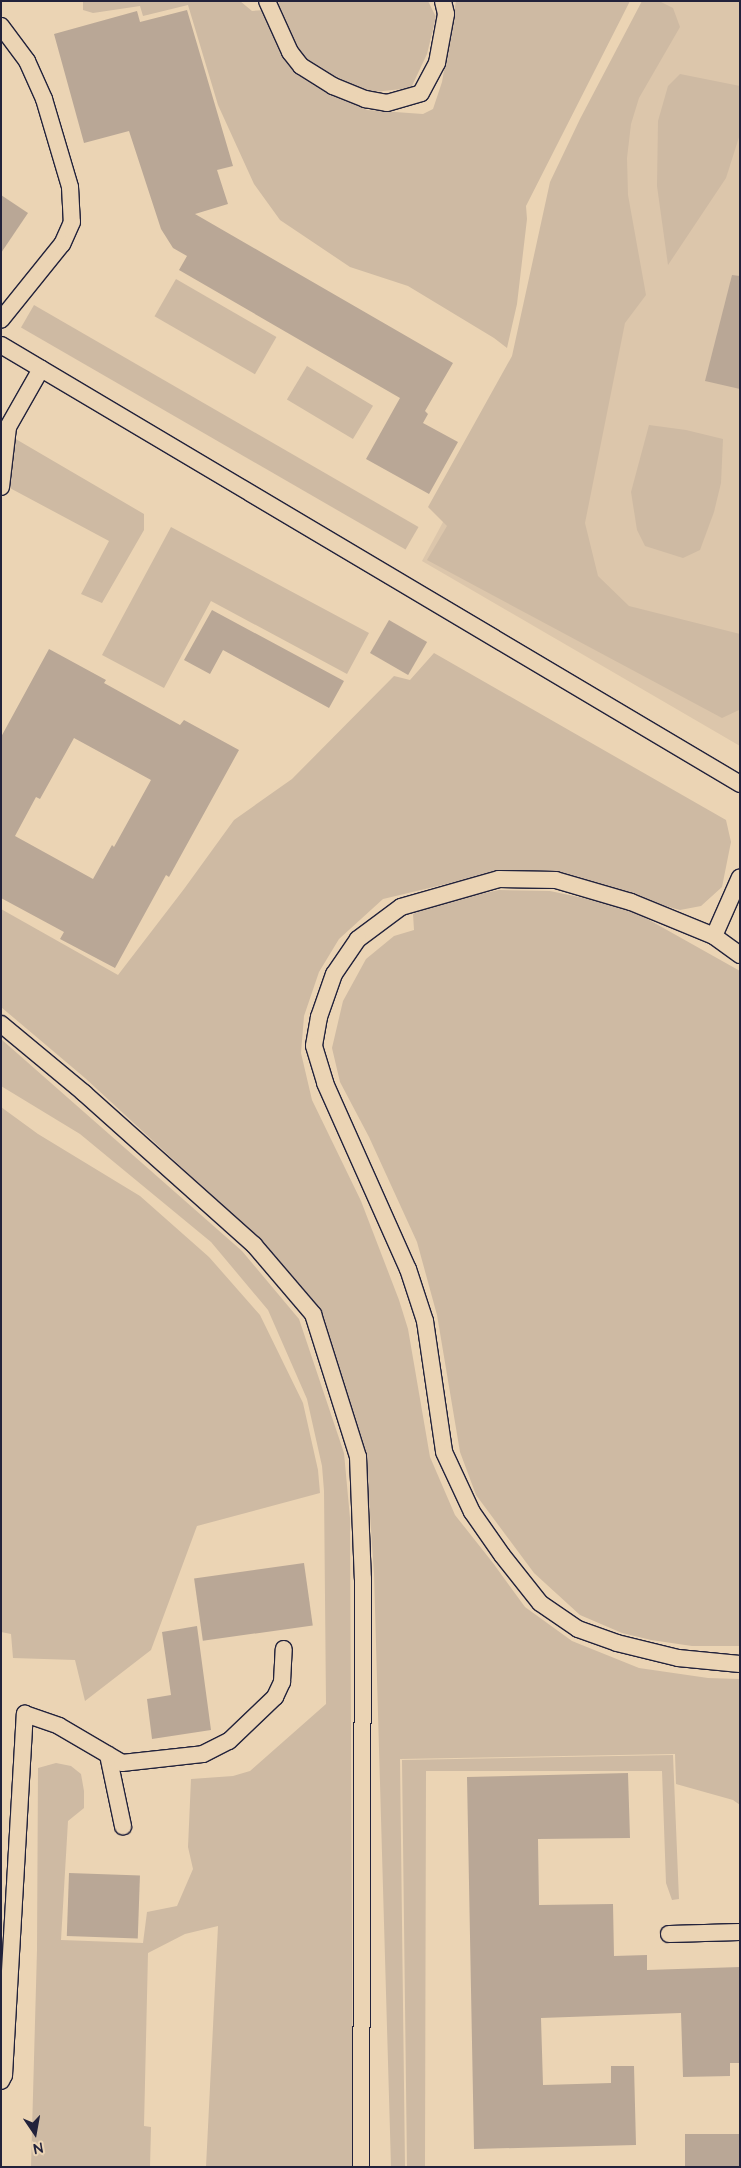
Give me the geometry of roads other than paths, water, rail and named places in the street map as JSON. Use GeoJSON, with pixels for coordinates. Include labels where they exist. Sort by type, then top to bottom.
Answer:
{"type":"FeatureCollection","features":[{"type":"Feature","properties":{"kind":"lane"},"geometry":{"type":"LineString","coordinates":[[267,1],[290,52],[301,66],[333,86],[365,99],[386,102],[421,93],[437,63],[446,14],[443,1]]}},
{"type":"Feature","properties":{"kind":"lane"},"geometry":{"type":"LineString","coordinates":[[1,26],[27,62],[44,98],[70,187],[72,222],[62,244],[1,320]]}},
{"type":"Feature","properties":{"kind":"lane"},"geometry":{"type":"LineString","coordinates":[[1,346],[740,784]]}},
{"type":"Feature","properties":{"kind":"lane"},"geometry":{"type":"LineString","coordinates":[[1,487],[8,427],[41,369]]}},
{"type":"Feature","properties":{"kind":"lane"},"geometry":{"type":"LineString","coordinates":[[714,936],[740,877]]}},
{"type":"Feature","properties":{"kind":"lane"},"geometry":{"type":"LineString","coordinates":[[740,955],[714,936],[631,902],[556,880],[499,879],[401,907],[358,939],[334,974],[319,1018],[314,1046],[325,1083],[408,1269],[425,1321],[444,1452],[472,1512],[502,1556],[540,1602],[578,1629],[617,1643],[678,1658],[740,1664]]}},
{"type":"Feature","properties":{"kind":"lane"},"geometry":{"type":"LineString","coordinates":[[1,1024],[84,1093],[254,1245],[313,1314],[358,1457],[363,1579],[361,2167]]}},
{"type":"Feature","properties":{"kind":"lane"},"geometry":{"type":"LineString","coordinates":[[1,2081],[4,2075],[25,1714],[59,1726],[122,1763],[203,1754],[229,1741],[275,1697],[282,1682],[284,1649]]}},
{"type":"Feature","properties":{"kind":"lane"},"geometry":{"type":"LineString","coordinates":[[108,1755],[123,1826]]}},
{"type":"Feature","properties":{"kind":"lane"},"geometry":{"type":"LineString","coordinates":[[669,1934],[740,1932]]}}]}
